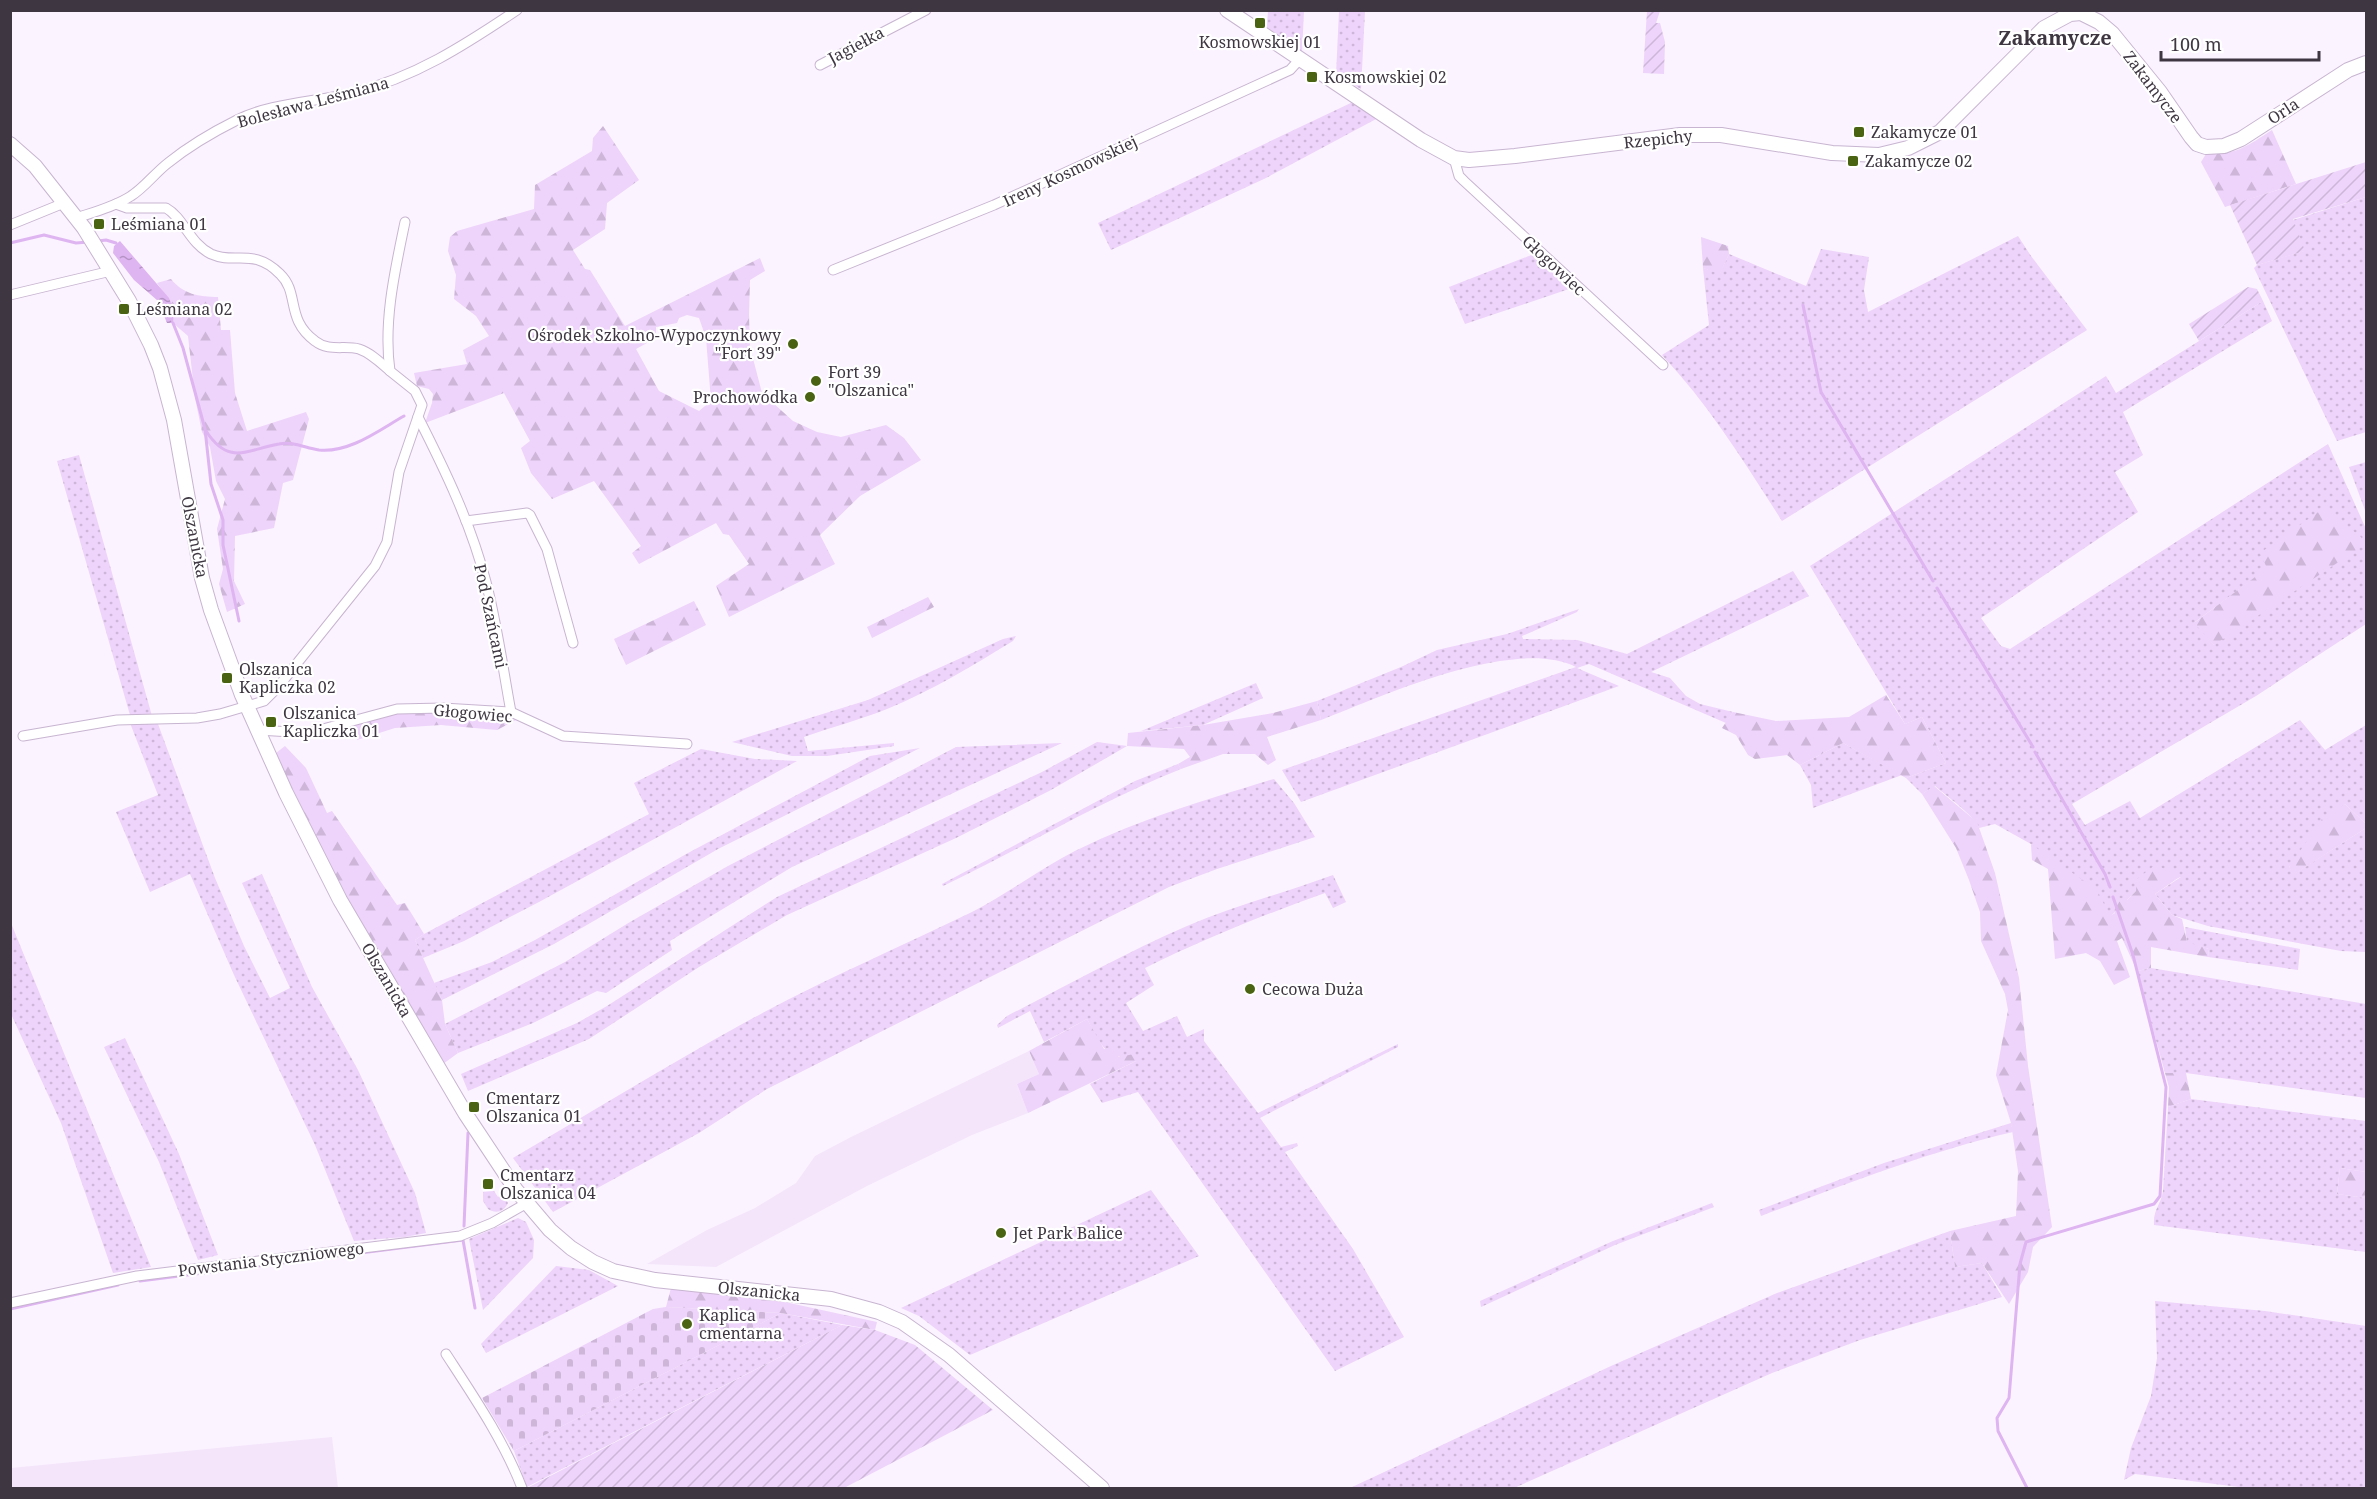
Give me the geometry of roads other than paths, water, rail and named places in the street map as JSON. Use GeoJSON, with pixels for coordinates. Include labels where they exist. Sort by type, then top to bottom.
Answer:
{"type":"FeatureCollection","features":[{"type":"Feature","properties":{"kind":"street","name":"Bolesława Leśmiana"},"geometry":{"type":"LineString","coordinates":[[116,204],[133,195],[192,145],[239,118],[288,105],[351,93],[395,80],[457,50],[518,10]]}},
{"type":"Feature","properties":{"kind":"street","name":"Jagiełka"},"geometry":{"type":"LineString","coordinates":[[820,65],[926,10]]}},
{"type":"Feature","properties":{"kind":"street","name":"Rzepichy"},"geometry":{"type":"LineString","coordinates":[[1227,10],[1421,140],[1454,158],[1484,160],[1680,135],[1721,135],[1848,155],[1879,156],[1898,152],[1928,139],[1950,124],[2044,28],[2063,16],[2081,12]]}},
{"type":"Feature","properties":{"kind":"street","name":"Zakamycze"},"geometry":{"type":"LineString","coordinates":[[2081,12],[2099,22],[2112,33],[2160,92],[2197,144]]}},
{"type":"Feature","properties":{"kind":"street","name":"Ireny Kosmowskiej"},"geometry":{"type":"LineString","coordinates":[[833,270],[994,205],[1071,171],[1290,70],[1300,58]]}},
{"type":"Feature","properties":{"kind":"street","name":"Orla"},"geometry":{"type":"LineString","coordinates":[[2197,144],[2206,147],[2230,144],[2348,70],[2367,63]]}},
{"type":"Feature","properties":{"kind":"street","name":"Olszanicka"},"geometry":{"type":"LineString","coordinates":[[10,144],[34,166],[87,233],[111,271],[151,345],[166,386],[174,420],[202,578],[224,651],[247,707],[286,793],[340,900],[484,1143],[527,1203],[571,1248],[592,1262],[613,1271],[655,1280],[831,1299],[870,1309],[902,1322],[949,1355],[1102,1488]]}},
{"type":"Feature","properties":{"kind":"street","name":"Głogowiec"},"geometry":{"type":"LineString","coordinates":[[1454,158],[1459,176],[1464,181],[1663,365]]}},
{"type":"Feature","properties":{"kind":"street"},"geometry":{"type":"LineString","coordinates":[[10,225],[64,203]]}},
{"type":"Feature","properties":{"kind":"street"},"geometry":{"type":"LineString","coordinates":[[23,736],[117,720],[197,717],[247,707],[264,701],[278,687],[375,566],[387,542],[399,472],[422,405],[415,392],[363,351],[324,346],[306,334],[297,322],[288,285],[281,274],[254,258],[211,254],[192,239],[170,210],[157,206],[127,208],[116,204],[76,218]]}},
{"type":"Feature","properties":{"kind":"street"},"geometry":{"type":"LineString","coordinates":[[390,370],[387,334],[405,222]]}},
{"type":"Feature","properties":{"kind":"street"},"geometry":{"type":"LineString","coordinates":[[10,295],[111,271]]}},
{"type":"Feature","properties":{"kind":"street","name":"Pod Szańcami"},"geometry":{"type":"LineString","coordinates":[[418,417],[446,472],[466,521],[486,582],[511,712]]}},
{"type":"Feature","properties":{"kind":"street"},"geometry":{"type":"LineString","coordinates":[[466,521],[526,513],[530,515],[547,549],[573,643]]}},
{"type":"Feature","properties":{"kind":"street","name":"Głogowiec"},"geometry":{"type":"LineString","coordinates":[[258,730],[308,733],[397,709],[443,708],[511,712],[562,736],[687,744]]}},
{"type":"Feature","properties":{"kind":"street","name":"Powstania Styczniowego"},"geometry":{"type":"LineString","coordinates":[[10,1303],[136,1276],[460,1236],[492,1223],[527,1203]]}},
{"type":"Feature","properties":{"kind":"street"},"geometry":{"type":"LineString","coordinates":[[446,1354],[476,1399],[522,1488]]}},
{"type":"Feature","properties":{"kind":"water"},"geometry":{"type":"Polygon","coordinates":[[[120,241],[169,298],[174,311],[173,323],[167,323],[158,301],[134,280],[113,253],[114,246],[120,241]]]}},
{"type":"Feature","properties":{"kind":"waterway"},"geometry":{"type":"LineString","coordinates":[[10,243],[44,235],[76,243],[88,242]]}},
{"type":"Feature","properties":{"kind":"waterway"},"geometry":{"type":"LineString","coordinates":[[98,241],[106,240],[116,243]]}},
{"type":"Feature","properties":{"kind":"waterway"},"geometry":{"type":"LineString","coordinates":[[1803,305],[1821,392],[1933,581]]}},
{"type":"Feature","properties":{"kind":"waterway"},"geometry":{"type":"LineString","coordinates":[[173,323],[183,348],[205,429],[211,484],[223,520],[223,545],[239,621]]}},
{"type":"Feature","properties":{"kind":"waterway"},"geometry":{"type":"LineString","coordinates":[[206,431],[222,449],[231,452],[247,452],[284,443],[331,450],[364,439],[404,416]]}},
{"type":"Feature","properties":{"kind":"waterway"},"geometry":{"type":"LineString","coordinates":[[1937,588],[2033,747]]}},
{"type":"Feature","properties":{"kind":"waterway"},"geometry":{"type":"LineString","coordinates":[[2035,752],[2105,874],[2110,887]]}},
{"type":"Feature","properties":{"kind":"waterway"},"geometry":{"type":"LineString","coordinates":[[2027,1488],[1998,1431],[1997,1418],[2009,1398],[2020,1264],[2026,1242],[2154,1204],[2160,1196],[2166,1087],[2133,955],[2113,897]]}},
{"type":"Feature","properties":{"kind":"waterway"},"geometry":{"type":"LineString","coordinates":[[464,1226],[468,1133]]}},
{"type":"Feature","properties":{"kind":"waterway"},"geometry":{"type":"LineString","coordinates":[[140,1281],[463,1240],[475,1308]]}},
{"type":"Feature","properties":{"kind":"waterway"},"geometry":{"type":"LineString","coordinates":[[10,1309],[118,1285]]}},
{"type":"Feature","properties":{"kind":"place","name":"Kosmowskiej 01"},"geometry":{"type":"Point","coordinates":[1260,23]}},
{"type":"Feature","properties":{"kind":"place","name":"Kosmowskiej 02"},"geometry":{"type":"Point","coordinates":[1312,77]}},
{"type":"Feature","properties":{"kind":"place","name":"Zakamycze 01"},"geometry":{"type":"Point","coordinates":[1859,132]}},
{"type":"Feature","properties":{"kind":"place","name":"Zakamycze 02"},"geometry":{"type":"Point","coordinates":[1853,161]}},
{"type":"Feature","properties":{"kind":"place","name":"Leśmiana 01"},"geometry":{"type":"Point","coordinates":[99,224]}},
{"type":"Feature","properties":{"kind":"place","name":"Leśmiana 02"},"geometry":{"type":"Point","coordinates":[124,309]}},
{"type":"Feature","properties":{"kind":"place","name":"Ośrodek Szkolno-Wypoczynkowy \"Fort 39\""},"geometry":{"type":"Point","coordinates":[793,344]}},
{"type":"Feature","properties":{"kind":"place","name":"Fort 39 \"Olszanica\""},"geometry":{"type":"Point","coordinates":[816,381]}},
{"type":"Feature","properties":{"kind":"place","name":"Prochowódka"},"geometry":{"type":"Point","coordinates":[810,397]}},
{"type":"Feature","properties":{"kind":"place","name":"Olszanica Kapliczka 02"},"geometry":{"type":"Point","coordinates":[227,678]}},
{"type":"Feature","properties":{"kind":"place","name":"Olszanica Kapliczka 01"},"geometry":{"type":"Point","coordinates":[271,722]}},
{"type":"Feature","properties":{"kind":"place","name":"Cecowa Duża"},"geometry":{"type":"Point","coordinates":[1250,989]}},
{"type":"Feature","properties":{"kind":"place","name":"Cmentarz Olszanica 01"},"geometry":{"type":"Point","coordinates":[474,1107]}},
{"type":"Feature","properties":{"kind":"place","name":"Cmentarz Olszanica 04"},"geometry":{"type":"Point","coordinates":[488,1184]}},
{"type":"Feature","properties":{"kind":"place","name":"Jet Park Balice"},"geometry":{"type":"Point","coordinates":[1001,1233]}},
{"type":"Feature","properties":{"kind":"place","name":"Kaplica cmentarna"},"geometry":{"type":"Point","coordinates":[687,1324]}},
{"type":"Feature","properties":{"kind":"district","name":"Zakamycze"},"geometry":{"type":"Point","coordinates":[2055,38]}}]}
